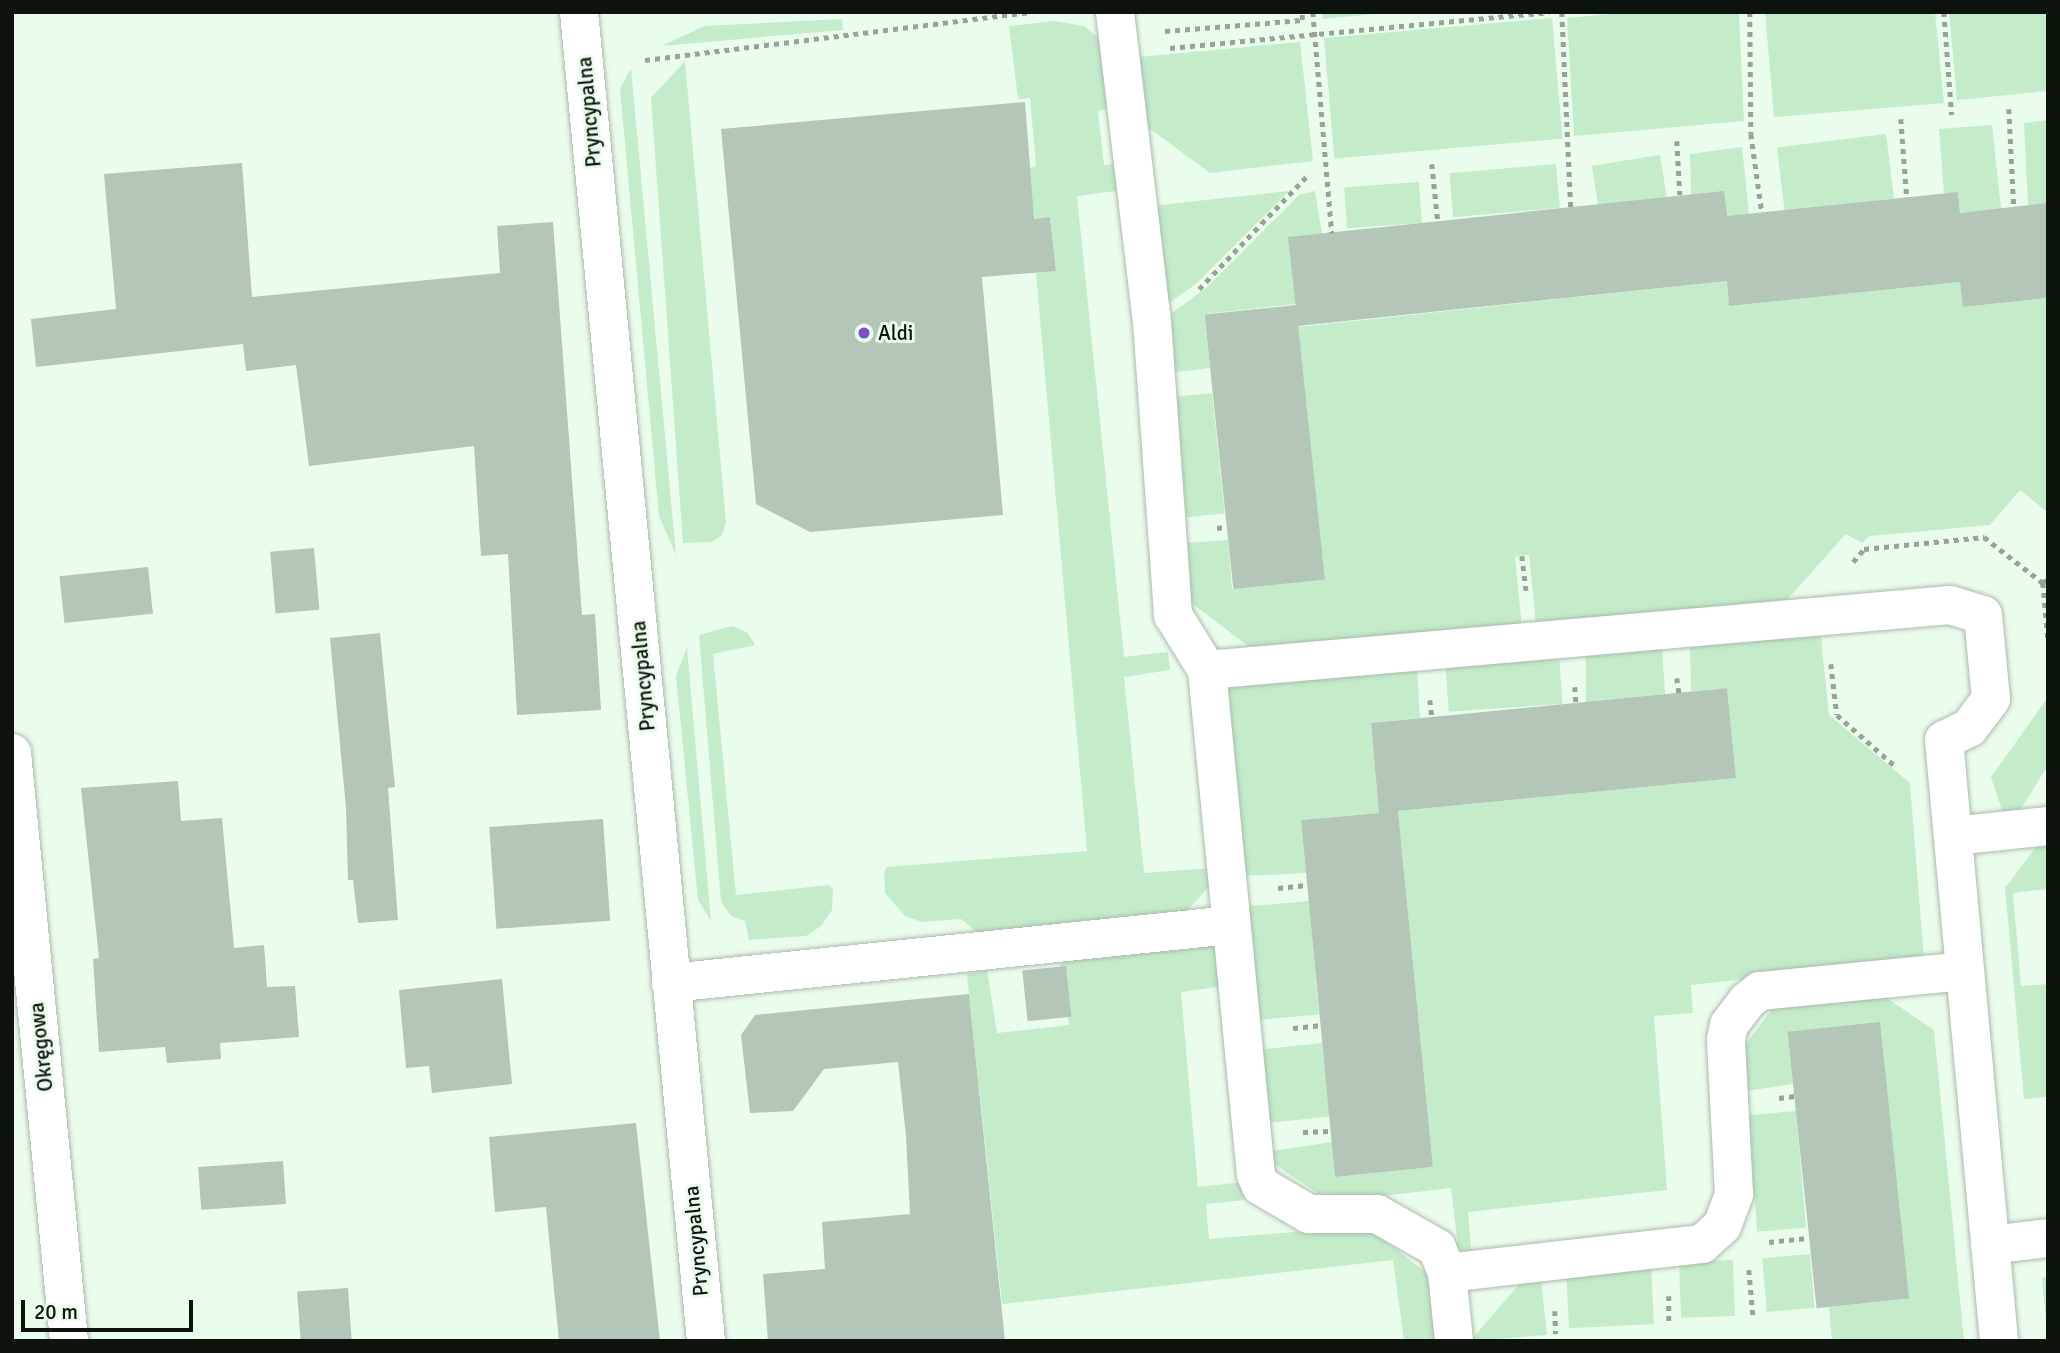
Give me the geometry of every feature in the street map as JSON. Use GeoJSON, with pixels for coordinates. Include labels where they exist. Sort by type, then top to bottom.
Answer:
{"type":"FeatureCollection","features":[{"type":"Feature","properties":{"kind":"street","name":"Pryncypalna"},"geometry":{"type":"LineString","coordinates":[[579,12],[706,1341]]}},
{"type":"Feature","properties":{"kind":"street"},"geometry":{"type":"LineString","coordinates":[[1115,12],[1135,43],[1173,615],[1207,670],[1256,1175],[1261,1186],[1309,1214],[1377,1214],[1437,1248],[1447,1273],[1454,1341]]}},
{"type":"Feature","properties":{"kind":"street"},"geometry":{"type":"LineString","coordinates":[[1207,670],[1950,605],[1983,615],[1991,699],[1969,728],[1944,740],[1999,1341]]}},
{"type":"Feature","properties":{"kind":"street","name":"Okręgowa"},"geometry":{"type":"LineString","coordinates":[[12,752],[69,1341]]}},
{"type":"Feature","properties":{"kind":"street"},"geometry":{"type":"LineString","coordinates":[[1953,836],[2048,827]]}},
{"type":"Feature","properties":{"kind":"street"},"geometry":{"type":"LineString","coordinates":[[671,983],[1231,925]]}},
{"type":"Feature","properties":{"kind":"street"},"geometry":{"type":"LineString","coordinates":[[1447,1273],[1668,1250],[1702,1244],[1722,1226],[1735,1179],[1726,1040],[1729,1025],[1760,991],[1965,971]]}},
{"type":"Feature","properties":{"kind":"street"},"geometry":{"type":"LineString","coordinates":[[1990,1245],[2048,1238]]}},
{"type":"Feature","properties":{"kind":"path"},"geometry":{"type":"LineString","coordinates":[[645,60],[1031,12]]}},
{"type":"Feature","properties":{"kind":"path"},"geometry":{"type":"LineString","coordinates":[[1135,43],[1302,20],[1302,12]]}},
{"type":"Feature","properties":{"kind":"path"},"geometry":{"type":"LineString","coordinates":[[1313,12],[1332,233]]}},
{"type":"Feature","properties":{"kind":"path"},"geometry":{"type":"LineString","coordinates":[[1135,43],[1549,12]]}},
{"type":"Feature","properties":{"kind":"path"},"geometry":{"type":"LineString","coordinates":[[1562,12],[1571,207]]}},
{"type":"Feature","properties":{"kind":"path"},"geometry":{"type":"LineString","coordinates":[[1750,12],[1751,134],[1762,212]]}},
{"type":"Feature","properties":{"kind":"path"},"geometry":{"type":"LineString","coordinates":[[1944,12],[1952,115]]}},
{"type":"Feature","properties":{"kind":"path"},"geometry":{"type":"LineString","coordinates":[[2009,109],[2014,208]]}},
{"type":"Feature","properties":{"kind":"path"},"geometry":{"type":"LineString","coordinates":[[1901,119],[1907,198]]}},
{"type":"Feature","properties":{"kind":"path"},"geometry":{"type":"LineString","coordinates":[[1677,141],[1680,195]]}},
{"type":"Feature","properties":{"kind":"path"},"geometry":{"type":"LineString","coordinates":[[1432,164],[1438,222]]}},
{"type":"Feature","properties":{"kind":"path"},"geometry":{"type":"LineString","coordinates":[[1152,321],[1198,290],[1307,176]]}},
{"type":"Feature","properties":{"kind":"path"},"geometry":{"type":"LineString","coordinates":[[2043,583],[2048,638]]}},
{"type":"Feature","properties":{"kind":"path"},"geometry":{"type":"LineString","coordinates":[[1759,1243],[1808,1238]]}},
{"type":"Feature","properties":{"kind":"green space"},"geometry":{"type":"Polygon","coordinates":[[[1322,12],[1395,12],[1323,19],[1322,12]]]}},
{"type":"Feature","properties":{"kind":"green space"},"geometry":{"type":"Polygon","coordinates":[[[1632,12],[1739,12],[1744,121],[1574,136],[1567,18],[1632,12]]]}},
{"type":"Feature","properties":{"kind":"green space"},"geometry":{"type":"Polygon","coordinates":[[[1765,12],[1935,12],[1944,103],[1774,117],[1765,12]]]}},
{"type":"Feature","properties":{"kind":"green space"},"geometry":{"type":"Polygon","coordinates":[[[1949,12],[2048,12],[2048,91],[1957,100],[1949,12]]]}},
{"type":"Feature","properties":{"kind":"green space"},"geometry":{"type":"Polygon","coordinates":[[[1552,18],[1563,139],[1334,158],[1324,38],[1552,18]]]}},
{"type":"Feature","properties":{"kind":"green space"},"geometry":{"type":"Polygon","coordinates":[[[842,19],[843,30],[661,46],[705,26],[842,19]]]}},
{"type":"Feature","properties":{"kind":"green space"},"geometry":{"type":"Polygon","coordinates":[[[1055,21],[1084,26],[1105,44],[1113,108],[1098,111],[1104,165],[1120,163],[1123,190],[1077,196],[1124,657],[1168,652],[1170,670],[1124,677],[1144,873],[1213,868],[1214,881],[1179,920],[987,941],[961,919],[922,922],[905,916],[885,893],[884,872],[887,867],[1087,851],[1036,273],[1056,270],[1050,217],[1031,219],[1026,169],[1036,166],[1030,98],[1018,99],[1009,26],[1055,21]]]}},
{"type":"Feature","properties":{"kind":"green space"},"geometry":{"type":"Polygon","coordinates":[[[1300,42],[1313,161],[1210,173],[1142,123],[1139,57],[1300,42]]]}},
{"type":"Feature","properties":{"kind":"green space"},"geometry":{"type":"Polygon","coordinates":[[[685,61],[726,523],[722,535],[712,542],[683,543],[651,98],[685,61]]]}},
{"type":"Feature","properties":{"kind":"green space"},"geometry":{"type":"Polygon","coordinates":[[[631,68],[676,555],[659,516],[620,89],[631,68]]]}},
{"type":"Feature","properties":{"kind":"green space"},"geometry":{"type":"Polygon","coordinates":[[[2048,120],[2048,204],[2028,206],[2024,123],[2048,120]]]}},
{"type":"Feature","properties":{"kind":"green space"},"geometry":{"type":"Polygon","coordinates":[[[1992,125],[2001,209],[1960,213],[1958,193],[1944,193],[1939,129],[1992,125]]]}},
{"type":"Feature","properties":{"kind":"green space"},"geometry":{"type":"Polygon","coordinates":[[[1886,134],[1894,199],[1785,212],[1777,147],[1886,134]]]}},
{"type":"Feature","properties":{"kind":"green space"},"geometry":{"type":"Polygon","coordinates":[[[1742,147],[1749,214],[1727,216],[1691,195],[1690,154],[1742,147]]]}},
{"type":"Feature","properties":{"kind":"green space"},"geometry":{"type":"Polygon","coordinates":[[[1660,155],[1667,197],[1599,208],[1592,166],[1660,155]]]}},
{"type":"Feature","properties":{"kind":"green space"},"geometry":{"type":"Polygon","coordinates":[[[1556,164],[1560,208],[1453,217],[1449,173],[1556,164]]]}},
{"type":"Feature","properties":{"kind":"green space"},"geometry":{"type":"Polygon","coordinates":[[[1419,182],[1422,223],[1347,228],[1344,187],[1419,182]]]}},
{"type":"Feature","properties":{"kind":"green space"},"geometry":{"type":"Polygon","coordinates":[[[1289,191],[1196,284],[1160,309],[1151,215],[1160,205],[1289,191]]]}},
{"type":"Feature","properties":{"kind":"green space"},"geometry":{"type":"Polygon","coordinates":[[[1315,191],[1322,234],[1296,304],[1204,314],[1210,368],[1168,373],[1161,321],[1206,288],[1299,195],[1315,191]]]}},
{"type":"Feature","properties":{"kind":"green space"},"geometry":{"type":"Polygon","coordinates":[[[1727,281],[1729,306],[1960,282],[1964,307],[2048,298],[2048,513],[2020,490],[1990,525],[1870,536],[1862,543],[1846,534],[1783,604],[1536,625],[1529,555],[1515,557],[1522,628],[1260,655],[1190,602],[1184,543],[1228,540],[1232,589],[1324,579],[1298,327],[1727,281]]]}},
{"type":"Feature","properties":{"kind":"green space"},"geometry":{"type":"Polygon","coordinates":[[[1212,393],[1225,513],[1187,517],[1174,397],[1212,393]]]}},
{"type":"Feature","properties":{"kind":"green space"},"geometry":{"type":"Polygon","coordinates":[[[732,626],[748,633],[755,645],[713,654],[736,895],[829,885],[833,890],[832,910],[821,926],[806,936],[749,940],[745,921],[731,916],[721,901],[699,635],[732,626]]]}},
{"type":"Feature","properties":{"kind":"green space"},"geometry":{"type":"Polygon","coordinates":[[[1820,628],[1829,715],[1910,783],[1924,960],[1691,985],[1693,1013],[1654,1016],[1667,1190],[1468,1212],[1472,1258],[1458,1247],[1451,1188],[1331,1202],[1268,1160],[1272,1151],[1332,1142],[1335,1177],[1433,1167],[1398,811],[1736,778],[1727,688],[1691,691],[1690,644],[1820,628]]]}},
{"type":"Feature","properties":{"kind":"green space"},"geometry":{"type":"Polygon","coordinates":[[[1662,646],[1665,694],[1586,702],[1586,657],[1592,651],[1662,646]]]}},
{"type":"Feature","properties":{"kind":"green space"},"geometry":{"type":"Polygon","coordinates":[[[687,647],[711,921],[698,900],[676,676],[687,647]]]}},
{"type":"Feature","properties":{"kind":"green space"},"geometry":{"type":"Polygon","coordinates":[[[1559,655],[1562,704],[1449,712],[1445,663],[1559,655]]]}},
{"type":"Feature","properties":{"kind":"green space"},"geometry":{"type":"Polygon","coordinates":[[[1417,669],[1420,718],[1371,723],[1379,813],[1301,820],[1306,873],[1242,876],[1226,695],[1232,684],[1417,669]]]}},
{"type":"Feature","properties":{"kind":"green space"},"geometry":{"type":"Polygon","coordinates":[[[2048,697],[2048,765],[2013,822],[2003,813],[1991,777],[2048,697]]]}},
{"type":"Feature","properties":{"kind":"green space"},"geometry":{"type":"Polygon","coordinates":[[[2042,839],[2048,839],[2048,889],[2013,893],[2021,986],[2048,984],[2048,1097],[2024,1099],[2005,888],[2042,839]]]}},
{"type":"Feature","properties":{"kind":"green space"},"geometry":{"type":"Polygon","coordinates":[[[1309,901],[1319,1015],[1256,1020],[1246,906],[1309,901]]]}},
{"type":"Feature","properties":{"kind":"green space"},"geometry":{"type":"Polygon","coordinates":[[[1221,945],[1224,986],[1181,992],[1198,1187],[1244,1182],[1244,1200],[1206,1204],[1209,1239],[1365,1226],[1432,1277],[1438,1341],[1404,1341],[1393,1260],[1002,1304],[967,974],[987,970],[997,1033],[1069,1025],[1060,961],[1221,945]]]}},
{"type":"Feature","properties":{"kind":"green space"},"geometry":{"type":"Polygon","coordinates":[[[1878,992],[1934,1030],[1964,1341],[1832,1341],[1829,1307],[1906,1299],[1879,1023],[1788,1032],[1793,1084],[1746,1091],[1739,1053],[1776,1004],[1878,992]]]}},
{"type":"Feature","properties":{"kind":"green space"},"geometry":{"type":"Polygon","coordinates":[[[1322,1043],[1330,1117],[1266,1123],[1258,1050],[1322,1043]]]}},
{"type":"Feature","properties":{"kind":"green space"},"geometry":{"type":"Polygon","coordinates":[[[1796,1111],[1806,1228],[1757,1232],[1747,1115],[1796,1111]]]}},
{"type":"Feature","properties":{"kind":"green space"},"geometry":{"type":"Polygon","coordinates":[[[1810,1254],[1815,1308],[1767,1312],[1762,1258],[1810,1254]]]}},
{"type":"Feature","properties":{"kind":"green space"},"geometry":{"type":"Polygon","coordinates":[[[1733,1260],[1735,1316],[1681,1318],[1679,1262],[1733,1260]]]}},
{"type":"Feature","properties":{"kind":"green space"},"geometry":{"type":"Polygon","coordinates":[[[1651,1266],[1654,1324],[1569,1328],[1566,1270],[1651,1266]]]}},
{"type":"Feature","properties":{"kind":"green space"},"geometry":{"type":"Polygon","coordinates":[[[2048,1274],[2048,1340],[2042,1279],[2048,1274]]]}},
{"type":"Feature","properties":{"kind":"green space"},"geometry":{"type":"Polygon","coordinates":[[[1541,1279],[1547,1335],[1470,1341],[1523,1280],[1541,1279]]]}},
{"type":"Feature","properties":{"kind":"building","name":"Aldi"},"geometry":{"type":"Polygon","coordinates":[[[1025,102],[1034,219],[1050,217],[1056,271],[982,277],[1003,515],[810,532],[756,504],[721,129],[1025,102]]]}},
{"type":"Feature","properties":{"kind":"building"},"geometry":{"type":"Polygon","coordinates":[[[242,163],[252,297],[500,273],[497,226],[553,222],[582,615],[595,614],[601,710],[517,715],[508,554],[481,556],[474,446],[309,466],[296,365],[246,371],[243,344],[36,367],[31,319],[116,309],[104,174],[242,163]]]}},
{"type":"Feature","properties":{"kind":"building"},"geometry":{"type":"Polygon","coordinates":[[[1724,191],[1727,216],[1958,192],[1960,213],[2048,203],[2048,298],[1963,307],[1960,282],[1729,306],[1727,281],[1298,326],[1288,237],[1724,191]]]}},
{"type":"Feature","properties":{"kind":"building"},"geometry":{"type":"Polygon","coordinates":[[[1296,305],[1325,579],[1233,589],[1205,315],[1296,305]]]}},
{"type":"Feature","properties":{"kind":"building"},"geometry":{"type":"Polygon","coordinates":[[[314,548],[319,610],[276,614],[270,552],[314,548]]]}},
{"type":"Feature","properties":{"kind":"building"},"geometry":{"type":"Polygon","coordinates":[[[148,567],[153,614],[64,623],[59,576],[148,567]]]}},
{"type":"Feature","properties":{"kind":"building"},"geometry":{"type":"Polygon","coordinates":[[[380,633],[395,787],[388,788],[398,920],[358,923],[353,880],[348,880],[346,808],[330,638],[380,633]]]}},
{"type":"Feature","properties":{"kind":"building"},"geometry":{"type":"Polygon","coordinates":[[[1727,688],[1736,778],[1398,811],[1433,1167],[1335,1177],[1301,820],[1379,813],[1371,723],[1727,688]]]}},
{"type":"Feature","properties":{"kind":"building"},"geometry":{"type":"Polygon","coordinates":[[[178,781],[181,821],[222,818],[234,948],[264,945],[267,987],[295,986],[299,1037],[220,1043],[221,1059],[167,1063],[165,1047],[99,1052],[93,959],[99,958],[81,788],[178,781]]]}},
{"type":"Feature","properties":{"kind":"building"},"geometry":{"type":"Polygon","coordinates":[[[603,819],[610,921],[496,929],[489,827],[603,819]]]}},
{"type":"Feature","properties":{"kind":"building"},"geometry":{"type":"Polygon","coordinates":[[[1066,966],[1071,1017],[1028,1021],[1022,971],[1066,966]]]}},
{"type":"Feature","properties":{"kind":"building"},"geometry":{"type":"Polygon","coordinates":[[[502,979],[512,1084],[432,1093],[429,1066],[406,1068],[399,990],[502,979]]]}},
{"type":"Feature","properties":{"kind":"building"},"geometry":{"type":"Polygon","coordinates":[[[969,994],[1005,1341],[768,1341],[763,1274],[825,1269],[822,1222],[910,1214],[906,1136],[898,1062],[824,1069],[793,1111],[750,1113],[741,1035],[755,1015],[969,994]]]}},
{"type":"Feature","properties":{"kind":"building"},"geometry":{"type":"Polygon","coordinates":[[[1880,1022],[1909,1298],[1817,1308],[1788,1032],[1880,1022]]]}},
{"type":"Feature","properties":{"kind":"building"},"geometry":{"type":"Polygon","coordinates":[[[636,1123],[660,1341],[559,1341],[546,1207],[495,1212],[489,1137],[636,1123]]]}},
{"type":"Feature","properties":{"kind":"building"},"geometry":{"type":"Polygon","coordinates":[[[283,1161],[286,1204],[201,1210],[198,1167],[283,1161]]]}},
{"type":"Feature","properties":{"kind":"building"},"geometry":{"type":"Polygon","coordinates":[[[348,1288],[352,1341],[301,1341],[297,1292],[348,1288]]]}},
{"type":"Feature","properties":{"kind":"place","name":"Aldi"},"geometry":{"type":"Point","coordinates":[864,333]}}]}
